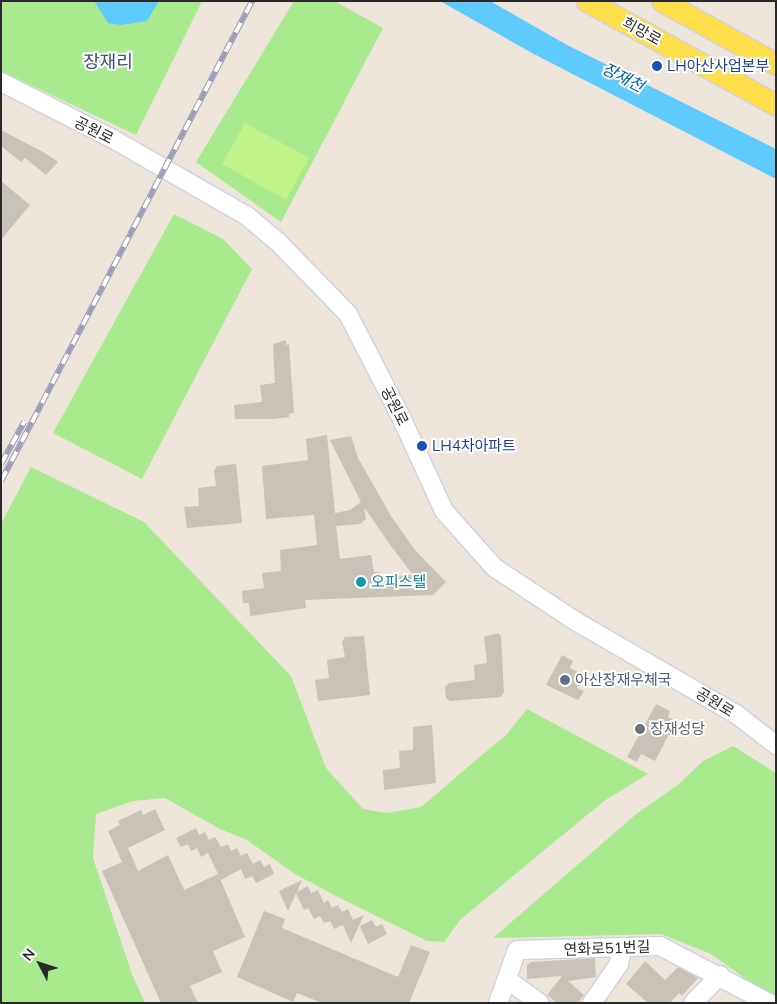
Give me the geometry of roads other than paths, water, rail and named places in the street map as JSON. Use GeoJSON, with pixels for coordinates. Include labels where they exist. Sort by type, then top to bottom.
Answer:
{"type":"FeatureCollection","features":[{"type":"Feature","properties":{"kind":"main road","name":"희망로"},"geometry":{"type":"LineString","coordinates":[[587,1],[776,105]]}},
{"type":"Feature","properties":{"kind":"main road"},"geometry":{"type":"LineString","coordinates":[[662,1],[776,64]]}},
{"type":"Feature","properties":{"kind":"street","name":"공원로"},"geometry":{"type":"LineString","coordinates":[[1,82],[113,139],[247,216],[277,241],[348,314],[401,417],[444,511],[495,568],[576,622],[736,714],[776,745]]}},
{"type":"Feature","properties":{"kind":"street","name":"연화로51번길"},"geometry":{"type":"LineString","coordinates":[[498,1003],[508,980],[517,950],[660,946],[720,975],[769,1003]]}},
{"type":"Feature","properties":{"kind":"street"},"geometry":{"type":"LineString","coordinates":[[592,1003],[619,964],[622,948]]}},
{"type":"Feature","properties":{"kind":"street"},"geometry":{"type":"LineString","coordinates":[[693,1003],[720,975]]}},
{"type":"Feature","properties":{"kind":"street"},"geometry":{"type":"LineString","coordinates":[[508,980],[540,1003]]}},
{"type":"Feature","properties":{"kind":"water"},"geometry":{"type":"Polygon","coordinates":[[[94,1],[159,1],[147,21],[121,25],[108,23],[94,1]]]}},
{"type":"Feature","properties":{"kind":"water","name":"장재천"},"geometry":{"type":"Polygon","coordinates":[[[440,1],[490,1],[567,45],[776,149],[776,179],[532,53],[440,1]]]}},
{"type":"Feature","properties":{"kind":"railway"},"geometry":{"type":"LineString","coordinates":[[1,481],[252,1]]}},
{"type":"Feature","properties":{"kind":"railway"},"geometry":{"type":"LineString","coordinates":[[1,464],[24,422]]}},
{"type":"Feature","properties":{"kind":"place","name":"LH아산사업본부"},"geometry":{"type":"Point","coordinates":[657,66]}},
{"type":"Feature","properties":{"kind":"place","name":"LH4차아파트"},"geometry":{"type":"Point","coordinates":[422,446]}},
{"type":"Feature","properties":{"kind":"place","name":"오피스텔"},"geometry":{"type":"Point","coordinates":[361,582]}},
{"type":"Feature","properties":{"kind":"place","name":"아산장재우체국"},"geometry":{"type":"Point","coordinates":[565,680]}},
{"type":"Feature","properties":{"kind":"place","name":"장재성당"},"geometry":{"type":"Point","coordinates":[640,729]}},
{"type":"Feature","properties":{"kind":"district","name":"장재리"},"geometry":{"type":"Point","coordinates":[108,62]}}]}
